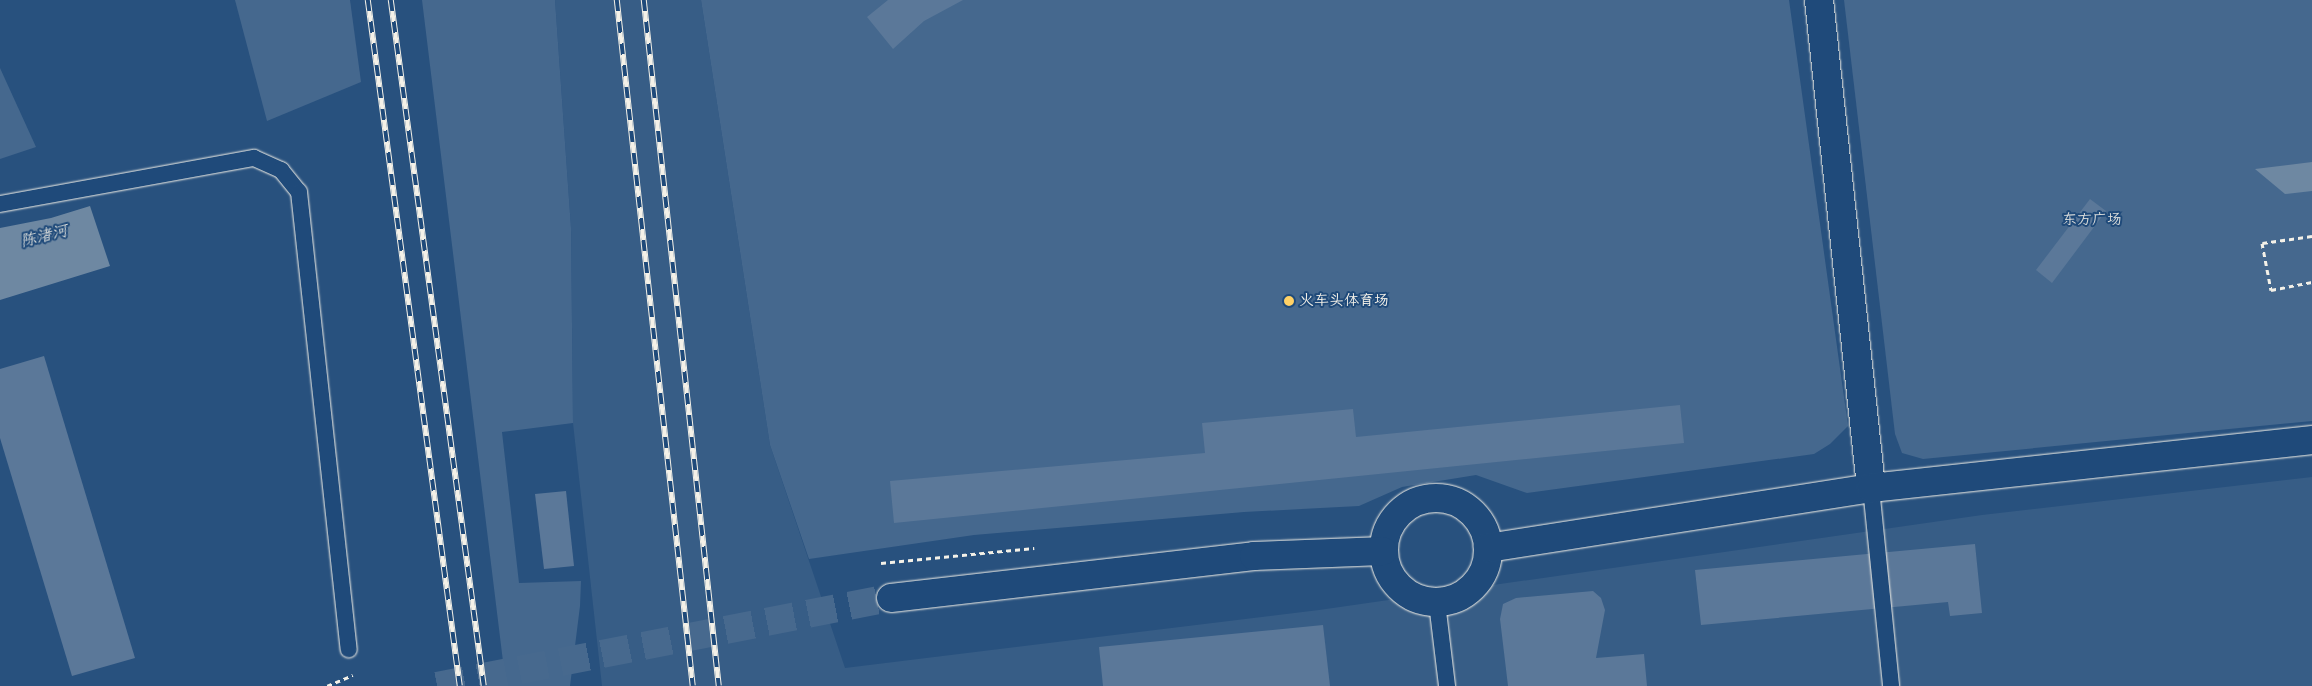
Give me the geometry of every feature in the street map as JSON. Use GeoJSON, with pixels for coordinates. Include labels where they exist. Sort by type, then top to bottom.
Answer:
{"type":"FeatureCollection","features":[{"type":"Feature","properties":{"kind":"street"},"geometry":{"type":"LineString","coordinates":[[1818,0],[1871,488]]}},
{"type":"Feature","properties":{"kind":"street"},"geometry":{"type":"LineString","coordinates":[[1488,548],[1871,488],[2312,440]]}},
{"type":"Feature","properties":{"kind":"street"},"geometry":{"type":"LineString","coordinates":[[1425,498],[1443,498],[1461,503],[1475,515],[1485,531],[1488,548],[1486,565],[1479,580],[1468,592],[1453,599],[1437,603],[1421,600],[1406,593],[1394,582],[1386,567],[1383,551],[1386,533],[1394,517],[1408,505],[1425,498]]}},
{"type":"Feature","properties":{"kind":"street"},"geometry":{"type":"LineString","coordinates":[[890,598],[1254,556],[1383,551]]}},
{"type":"Feature","properties":{"kind":"lane"},"geometry":{"type":"LineString","coordinates":[[0,204],[254,158],[281,170],[299,192],[349,649]]}},
{"type":"Feature","properties":{"kind":"lane"},"geometry":{"type":"LineString","coordinates":[[1871,488],[1891,686]]}},
{"type":"Feature","properties":{"kind":"lane"},"geometry":{"type":"LineString","coordinates":[[1437,603],[1447,686]]}},
{"type":"Feature","properties":{"kind":"path"},"geometry":{"type":"LineString","coordinates":[[2312,236],[2262,243],[2271,290],[2312,282]]}},
{"type":"Feature","properties":{"kind":"path"},"geometry":{"type":"LineString","coordinates":[[327,686],[361,671]]}},
{"type":"Feature","properties":{"kind":"shaded area"},"geometry":{"type":"Polygon","coordinates":[[[555,0],[701,0],[770,445],[845,668],[1319,610],[1982,515],[2312,477],[2312,686],[602,686],[573,423],[571,228],[555,0]]]}},
{"type":"Feature","properties":{"kind":"green space"},"geometry":{"type":"Polygon","coordinates":[[[235,0],[350,0],[361,82],[267,121],[235,0]]]}},
{"type":"Feature","properties":{"kind":"green space"},"geometry":{"type":"Polygon","coordinates":[[[422,0],[555,0],[571,228],[573,423],[502,432],[519,583],[581,581],[580,606],[570,686],[506,686],[422,0]]]}},
{"type":"Feature","properties":{"kind":"green space","name":"火车头体育场"},"geometry":{"type":"Polygon","coordinates":[[[701,0],[1789,0],[1848,426],[1830,444],[1814,454],[1527,493],[1476,475],[1402,487],[1359,506],[1244,512],[974,535],[809,559],[770,445],[701,0]]]}},
{"type":"Feature","properties":{"kind":"green space","name":"东方广场"},"geometry":{"type":"Polygon","coordinates":[[[1844,0],[2312,0],[2312,421],[1923,459],[1902,453],[1895,434],[1844,0]]]}},
{"type":"Feature","properties":{"kind":"green space"},"geometry":{"type":"Polygon","coordinates":[[[0,68],[36,147],[0,159],[0,68]]]}},
{"type":"Feature","properties":{"kind":"water"},"geometry":{"type":"Polygon","coordinates":[[[2312,162],[2312,191],[2285,194],[2255,169],[2312,162]]]}},
{"type":"Feature","properties":{"kind":"water","name":"陈渚河"},"geometry":{"type":"Polygon","coordinates":[[[90,206],[110,266],[0,300],[0,228],[51,218],[90,206]]]}},
{"type":"Feature","properties":{"kind":"building"},"geometry":{"type":"Polygon","coordinates":[[[888,0],[963,0],[924,21],[893,49],[867,17],[888,0]]]}},
{"type":"Feature","properties":{"kind":"building"},"geometry":{"type":"Polygon","coordinates":[[[2090,199],[2106,211],[2052,283],[2036,270],[2090,199]]]}},
{"type":"Feature","properties":{"kind":"building"},"geometry":{"type":"Polygon","coordinates":[[[44,356],[135,658],[72,676],[0,438],[0,369],[44,356]]]}},
{"type":"Feature","properties":{"kind":"building"},"geometry":{"type":"Polygon","coordinates":[[[1680,405],[1684,443],[894,523],[890,481],[1205,453],[1202,423],[1353,409],[1356,437],[1680,405]]]}},
{"type":"Feature","properties":{"kind":"building"},"geometry":{"type":"Polygon","coordinates":[[[566,491],[574,566],[544,569],[535,494],[566,491]]]}},
{"type":"Feature","properties":{"kind":"building"},"geometry":{"type":"Polygon","coordinates":[[[1975,544],[1982,613],[1950,616],[1948,602],[1701,625],[1695,570],[1975,544]]]}},
{"type":"Feature","properties":{"kind":"building"},"geometry":{"type":"Polygon","coordinates":[[[1593,591],[1601,598],[1605,610],[1596,658],[1644,654],[1647,686],[1508,686],[1500,619],[1503,604],[1516,598],[1593,591]]]}},
{"type":"Feature","properties":{"kind":"building"},"geometry":{"type":"Polygon","coordinates":[[[1323,625],[1330,686],[1103,686],[1099,647],[1323,625]]]}},
{"type":"Feature","properties":{"kind":"tunnel"},"geometry":{"type":"LineString","coordinates":[[437,686],[891,598]]}},
{"type":"Feature","properties":{"kind":"railway"},"geometry":{"type":"LineString","coordinates":[[368,0],[460,686]]}},
{"type":"Feature","properties":{"kind":"railway"},"geometry":{"type":"LineString","coordinates":[[391,0],[484,686]]}},
{"type":"Feature","properties":{"kind":"railway"},"geometry":{"type":"LineString","coordinates":[[617,0],[693,686]]}},
{"type":"Feature","properties":{"kind":"railway"},"geometry":{"type":"LineString","coordinates":[[644,0],[719,686]]}},
{"type":"Feature","properties":{"kind":"place","name":"火车头体育场"},"geometry":{"type":"Point","coordinates":[1289,301]}}]}
